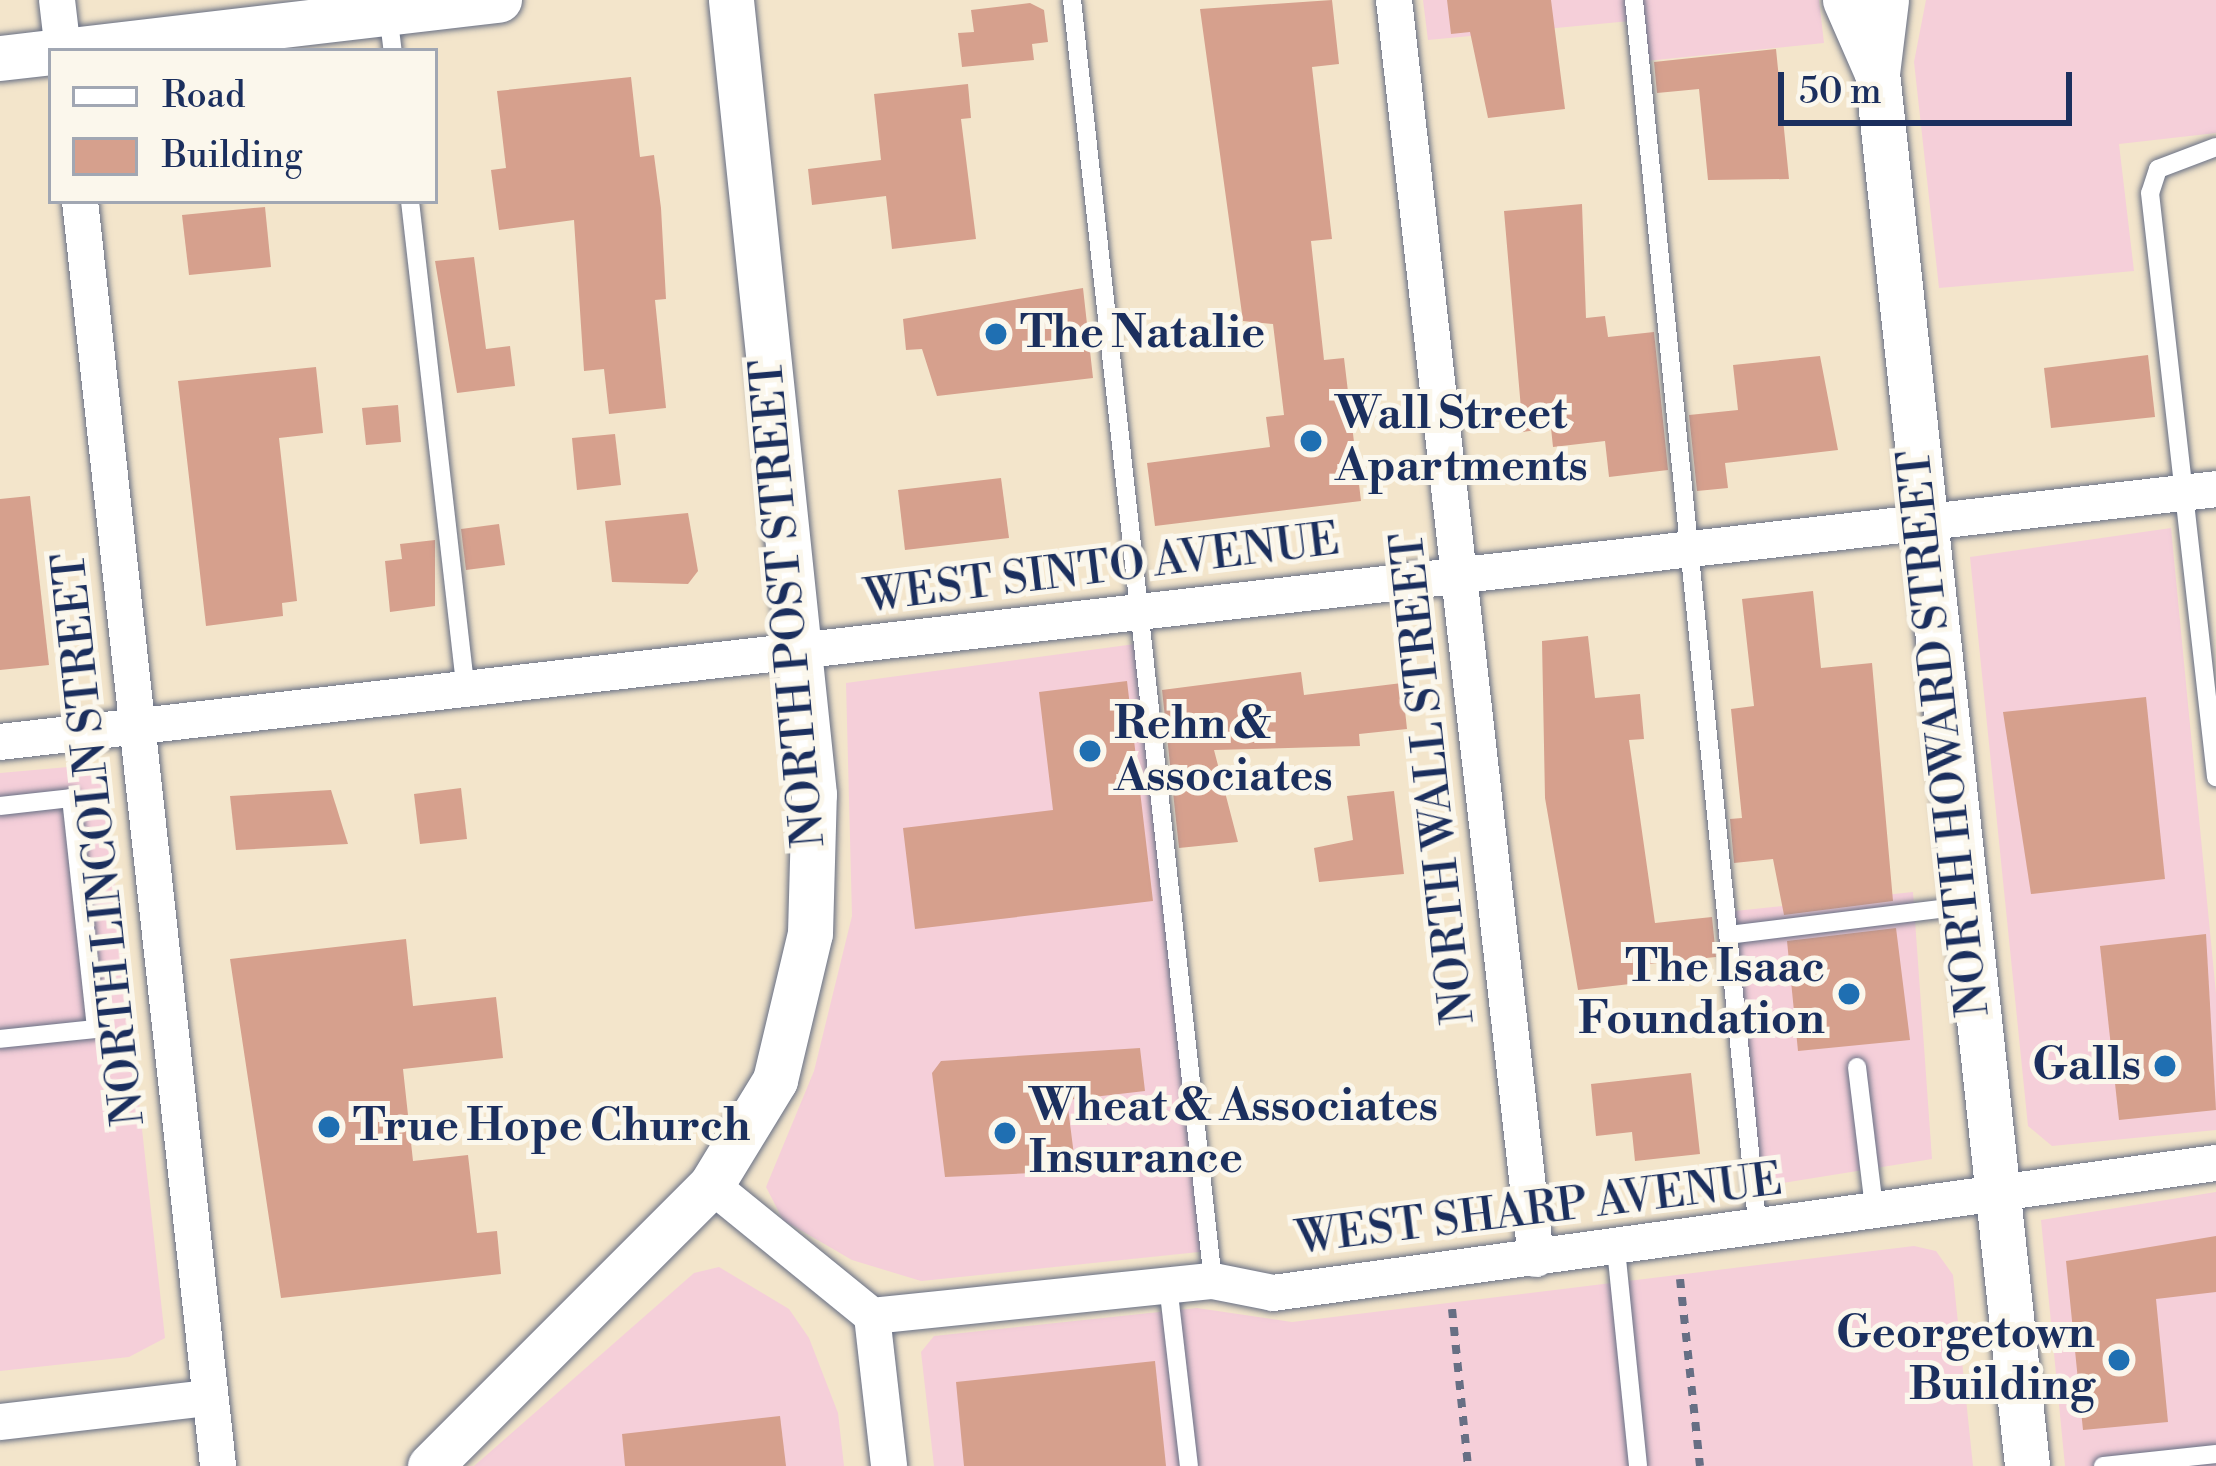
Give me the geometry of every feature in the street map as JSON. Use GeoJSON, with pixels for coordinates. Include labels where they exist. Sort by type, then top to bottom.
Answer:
{"type":"FeatureCollection","features":[{"type":"Feature","properties":{"kind":"street"},"geometry":{"type":"LineString","coordinates":[[57,0],[62,48]]}},
{"type":"Feature","properties":{"kind":"street"},"geometry":{"type":"LineString","coordinates":[[114,48],[390,32],[499,0]]}},
{"type":"Feature","properties":{"kind":"street","name":"NORTH POST STREET"},"geometry":{"type":"LineString","coordinates":[[430,1466],[711,1185],[775,1080],[810,933],[814,794],[731,0]]}},
{"type":"Feature","properties":{"kind":"street","name":"NORTH WALL STREET"},"geometry":{"type":"LineString","coordinates":[[1394,0],[1536,1259]]}},
{"type":"Feature","properties":{"kind":"street"},"geometry":{"type":"LineString","coordinates":[[1845,0],[1877,74]]}},
{"type":"Feature","properties":{"kind":"street","name":"NORTH HOWARD STREET"},"geometry":{"type":"LineString","coordinates":[[1886,0],[1877,74],[2027,1466]]}},
{"type":"Feature","properties":{"kind":"street"},"geometry":{"type":"LineString","coordinates":[[0,58],[48,52]]}},
{"type":"Feature","properties":{"kind":"street","name":"NORTH LINCOLN STREET"},"geometry":{"type":"LineString","coordinates":[[80,204],[206,1398],[218,1466]]}},
{"type":"Feature","properties":{"kind":"street","name":"WEST SINTO AVENUE"},"geometry":{"type":"LineString","coordinates":[[0,742],[2200,491]]}},
{"type":"Feature","properties":{"kind":"street","name":"WEST SHARP AVENUE"},"geometry":{"type":"LineString","coordinates":[[872,1316],[1213,1281],[1273,1293],[1875,1216],[2216,1163]]}},
{"type":"Feature","properties":{"kind":"street"},"geometry":{"type":"LineString","coordinates":[[711,1185],[872,1316],[890,1466]]}},
{"type":"Feature","properties":{"kind":"street"},"geometry":{"type":"LineString","coordinates":[[0,1422],[206,1398]]}},
{"type":"Feature","properties":{"kind":"lane"},"geometry":{"type":"LineString","coordinates":[[1072,0],[1213,1281]]}},
{"type":"Feature","properties":{"kind":"lane"},"geometry":{"type":"LineString","coordinates":[[1634,0],[1758,1231]]}},
{"type":"Feature","properties":{"kind":"lane"},"geometry":{"type":"LineString","coordinates":[[2216,147],[2158,169],[2150,241],[2200,491],[2216,777]]}},
{"type":"Feature","properties":{"kind":"lane"},"geometry":{"type":"LineString","coordinates":[[410,204],[466,689]]}},
{"type":"Feature","properties":{"kind":"lane"},"geometry":{"type":"LineString","coordinates":[[0,806],[71,799],[96,1029],[0,1037]]}},
{"type":"Feature","properties":{"kind":"lane"},"geometry":{"type":"LineString","coordinates":[[1728,935],[1964,907]]}},
{"type":"Feature","properties":{"kind":"lane"},"geometry":{"type":"LineString","coordinates":[[1857,1067],[1875,1216]]}},
{"type":"Feature","properties":{"kind":"lane"},"geometry":{"type":"LineString","coordinates":[[1616,1249],[1638,1466]]}},
{"type":"Feature","properties":{"kind":"lane"},"geometry":{"type":"LineString","coordinates":[[1168,1285],[1189,1466]]}},
{"type":"Feature","properties":{"kind":"lane"},"geometry":{"type":"LineString","coordinates":[[2103,1466],[2216,1454]]}},
{"type":"Feature","properties":{"kind":"path"},"geometry":{"type":"LineString","coordinates":[[1680,1280],[1700,1466]]}},
{"type":"Feature","properties":{"kind":"path"},"geometry":{"type":"LineString","coordinates":[[1453,1309],[1468,1466]]}},
{"type":"Feature","properties":{"kind":"shaded area"},"geometry":{"type":"Polygon","coordinates":[[[1423,0],[1819,0],[1824,43],[1646,61],[1641,20],[1428,40],[1423,0]]]}},
{"type":"Feature","properties":{"kind":"shaded area"},"geometry":{"type":"Polygon","coordinates":[[[1926,0],[2216,0],[2216,133],[2119,144],[2134,271],[1939,288],[1914,62],[1926,0]]]}},
{"type":"Feature","properties":{"kind":"shaded area"},"geometry":{"type":"Polygon","coordinates":[[[2171,528],[2216,994],[2216,1130],[2052,1146],[2028,1126],[1970,557],[2171,528]]]}},
{"type":"Feature","properties":{"kind":"shaded area"},"geometry":{"type":"Polygon","coordinates":[[[1150,642],[1218,1250],[921,1281],[852,1260],[783,1220],[766,1187],[814,1071],[852,916],[846,683],[1150,642]]]}},
{"type":"Feature","properties":{"kind":"shaded area"},"geometry":{"type":"Polygon","coordinates":[[[91,765],[104,784],[165,1338],[129,1357],[0,1371],[0,773],[91,765]]]}},
{"type":"Feature","properties":{"kind":"shaded area"},"geometry":{"type":"Polygon","coordinates":[[[1913,892],[1932,1159],[1745,1189],[1716,913],[1913,892]]]}},
{"type":"Feature","properties":{"kind":"shaded area"},"geometry":{"type":"Polygon","coordinates":[[[2216,1192],[2216,1466],[2065,1466],[2041,1220],[2216,1192]]]}},
{"type":"Feature","properties":{"kind":"shaded area"},"geometry":{"type":"Polygon","coordinates":[[[1914,1246],[1936,1251],[1953,1275],[1973,1466],[934,1466],[921,1352],[934,1336],[1197,1308],[1292,1322],[1914,1246]]]}},
{"type":"Feature","properties":{"kind":"shaded area"},"geometry":{"type":"Polygon","coordinates":[[[719,1267],[789,1309],[809,1338],[838,1413],[844,1466],[474,1466],[694,1273],[719,1267]]]}},
{"type":"Feature","properties":{"kind":"building"},"geometry":{"type":"Polygon","coordinates":[[[1332,0],[1339,64],[1312,67],[1332,239],[1311,241],[1324,360],[1344,358],[1361,501],[1155,526],[1147,463],[1270,447],[1266,417],[1284,415],[1273,324],[1243,321],[1200,9],[1332,0]]]}},
{"type":"Feature","properties":{"kind":"building"},"geometry":{"type":"Polygon","coordinates":[[[1447,0],[1551,0],[1565,109],[1488,118],[1470,32],[1451,34],[1447,0]]]}},
{"type":"Feature","properties":{"kind":"building"},"geometry":{"type":"Polygon","coordinates":[[[1030,3],[1044,10],[1048,42],[1032,44],[1034,60],[962,67],[958,33],[974,32],[971,10],[1030,3]]]}},
{"type":"Feature","properties":{"kind":"building"},"geometry":{"type":"Polygon","coordinates":[[[1776,49],[1789,179],[1708,180],[1699,89],[1657,93],[1654,62],[1776,49]]]}},
{"type":"Feature","properties":{"kind":"building"},"geometry":{"type":"Polygon","coordinates":[[[631,77],[640,157],[654,155],[661,208],[666,299],[655,300],[666,408],[609,414],[604,369],[584,371],[574,220],[499,230],[491,170],[506,168],[497,91],[631,77]]]}},
{"type":"Feature","properties":{"kind":"building"},"geometry":{"type":"Polygon","coordinates":[[[968,84],[971,118],[961,119],[976,239],[892,249],[886,196],[812,205],[808,169],[881,160],[874,94],[968,84]]]}},
{"type":"Feature","properties":{"kind":"building"},"geometry":{"type":"Polygon","coordinates":[[[1582,204],[1586,318],[1605,316],[1608,337],[1654,332],[1668,470],[1609,477],[1605,441],[1553,447],[1551,428],[1523,432],[1504,211],[1582,204]]]}},
{"type":"Feature","properties":{"kind":"building"},"geometry":{"type":"Polygon","coordinates":[[[265,207],[271,267],[189,275],[182,215],[265,207]]]}},
{"type":"Feature","properties":{"kind":"building"},"geometry":{"type":"Polygon","coordinates":[[[474,257],[486,349],[510,346],[515,386],[457,393],[435,261],[474,257]]]}},
{"type":"Feature","properties":{"kind":"building","name":"The Natalie"},"geometry":{"type":"Polygon","coordinates":[[[1083,288],[1093,378],[937,396],[922,349],[906,350],[903,319],[1083,288]]]}},
{"type":"Feature","properties":{"kind":"building"},"geometry":{"type":"Polygon","coordinates":[[[2148,355],[2155,417],[2051,428],[2044,368],[2148,355]]]}},
{"type":"Feature","properties":{"kind":"building"},"geometry":{"type":"Polygon","coordinates":[[[1820,356],[1838,450],[1725,463],[1728,488],[1697,491],[1689,415],[1738,410],[1733,365],[1820,356]]]}},
{"type":"Feature","properties":{"kind":"building"},"geometry":{"type":"Polygon","coordinates":[[[316,367],[323,433],[279,438],[297,601],[282,603],[283,616],[206,626],[178,381],[316,367]]]}},
{"type":"Feature","properties":{"kind":"building"},"geometry":{"type":"Polygon","coordinates":[[[398,405],[401,442],[366,445],[362,408],[398,405]]]}},
{"type":"Feature","properties":{"kind":"building"},"geometry":{"type":"Polygon","coordinates":[[[615,434],[621,485],[577,490],[572,438],[615,434]]]}},
{"type":"Feature","properties":{"kind":"building"},"geometry":{"type":"Polygon","coordinates":[[[1001,478],[1009,538],[905,550],[898,490],[1001,478]]]}},
{"type":"Feature","properties":{"kind":"building"},"geometry":{"type":"Polygon","coordinates":[[[30,496],[49,665],[0,670],[0,499],[30,496]]]}},
{"type":"Feature","properties":{"kind":"building"},"geometry":{"type":"Polygon","coordinates":[[[688,513],[698,571],[688,584],[612,582],[605,521],[688,513]]]}},
{"type":"Feature","properties":{"kind":"building"},"geometry":{"type":"Polygon","coordinates":[[[499,524],[505,565],[466,570],[461,529],[499,524]]]}},
{"type":"Feature","properties":{"kind":"building"},"geometry":{"type":"Polygon","coordinates":[[[435,540],[435,606],[390,612],[385,561],[402,559],[400,544],[435,540]]]}},
{"type":"Feature","properties":{"kind":"building"},"geometry":{"type":"Polygon","coordinates":[[[1813,591],[1821,668],[1872,663],[1893,901],[1784,915],[1773,859],[1734,863],[1730,819],[1742,818],[1731,709],[1754,706],[1742,599],[1813,591]]]}},
{"type":"Feature","properties":{"kind":"building"},"geometry":{"type":"Polygon","coordinates":[[[1588,636],[1595,698],[1640,694],[1644,739],[1629,740],[1655,923],[1712,917],[1716,957],[1638,965],[1630,984],[1578,990],[1545,798],[1542,641],[1588,636]]]}},
{"type":"Feature","properties":{"kind":"building"},"geometry":{"type":"Polygon","coordinates":[[[1301,672],[1304,695],[1402,683],[1407,729],[1359,734],[1360,746],[1214,750],[1238,842],[1179,848],[1162,690],[1301,672]]]}},
{"type":"Feature","properties":{"kind":"building","name":"Rehn & Associates"},"geometry":{"type":"Polygon","coordinates":[[[1127,681],[1153,901],[915,929],[903,828],[1053,810],[1039,692],[1127,681]]]}},
{"type":"Feature","properties":{"kind":"building"},"geometry":{"type":"Polygon","coordinates":[[[2146,697],[2165,879],[2031,894],[2003,712],[2146,697]]]}},
{"type":"Feature","properties":{"kind":"building"},"geometry":{"type":"Polygon","coordinates":[[[461,788],[467,839],[420,844],[414,794],[461,788]]]}},
{"type":"Feature","properties":{"kind":"building"},"geometry":{"type":"Polygon","coordinates":[[[331,790],[348,844],[236,850],[230,796],[331,790]]]}},
{"type":"Feature","properties":{"kind":"building"},"geometry":{"type":"Polygon","coordinates":[[[1394,791],[1404,874],[1319,882],[1314,848],[1353,840],[1347,796],[1394,791]]]}},
{"type":"Feature","properties":{"kind":"building","name":"The Isaac Foundation"},"geometry":{"type":"Polygon","coordinates":[[[1896,928],[1910,1040],[1798,1051],[1787,941],[1896,928]]]}},
{"type":"Feature","properties":{"kind":"building","name":"Galls"},"geometry":{"type":"Polygon","coordinates":[[[2206,934],[2216,1110],[2119,1120],[2100,946],[2206,934]]]}},
{"type":"Feature","properties":{"kind":"building","name":"True Hope Church"},"geometry":{"type":"Polygon","coordinates":[[[406,939],[413,1006],[496,997],[503,1058],[403,1069],[413,1161],[468,1155],[477,1233],[497,1231],[501,1274],[281,1298],[230,959],[406,939]]]}},
{"type":"Feature","properties":{"kind":"building","name":"Wheat & Associates Insurance"},"geometry":{"type":"Polygon","coordinates":[[[1140,1048],[1145,1091],[1067,1100],[1076,1171],[945,1177],[932,1073],[941,1061],[1140,1048]]]}},
{"type":"Feature","properties":{"kind":"building"},"geometry":{"type":"Polygon","coordinates":[[[1691,1073],[1700,1154],[1635,1161],[1632,1132],[1596,1136],[1591,1084],[1691,1073]]]}},
{"type":"Feature","properties":{"kind":"building","name":"Georgetown Building"},"geometry":{"type":"Polygon","coordinates":[[[2216,1236],[2216,1292],[2156,1299],[2168,1422],[2083,1430],[2066,1261],[2216,1236]]]}},
{"type":"Feature","properties":{"kind":"building"},"geometry":{"type":"Polygon","coordinates":[[[1155,1361],[1166,1466],[964,1466],[956,1382],[1155,1361]]]}},
{"type":"Feature","properties":{"kind":"building"},"geometry":{"type":"Polygon","coordinates":[[[780,1416],[786,1466],[625,1466],[622,1434],[780,1416]]]}},
{"type":"Feature","properties":{"kind":"place","name":"The Natalie"},"geometry":{"type":"Point","coordinates":[996,334]}},
{"type":"Feature","properties":{"kind":"place","name":"Wall Street Apartments"},"geometry":{"type":"Point","coordinates":[1311,441]}},
{"type":"Feature","properties":{"kind":"place","name":"Rehn & Associates"},"geometry":{"type":"Point","coordinates":[1090,751]}},
{"type":"Feature","properties":{"kind":"place","name":"The Isaac Foundation"},"geometry":{"type":"Point","coordinates":[1849,994]}},
{"type":"Feature","properties":{"kind":"place","name":"Galls"},"geometry":{"type":"Point","coordinates":[2165,1066]}},
{"type":"Feature","properties":{"kind":"place","name":"True Hope Church"},"geometry":{"type":"Point","coordinates":[329,1127]}},
{"type":"Feature","properties":{"kind":"place","name":"Wheat & Associates Insurance"},"geometry":{"type":"Point","coordinates":[1005,1133]}},
{"type":"Feature","properties":{"kind":"place","name":"Georgetown Building"},"geometry":{"type":"Point","coordinates":[2119,1360]}}]}
